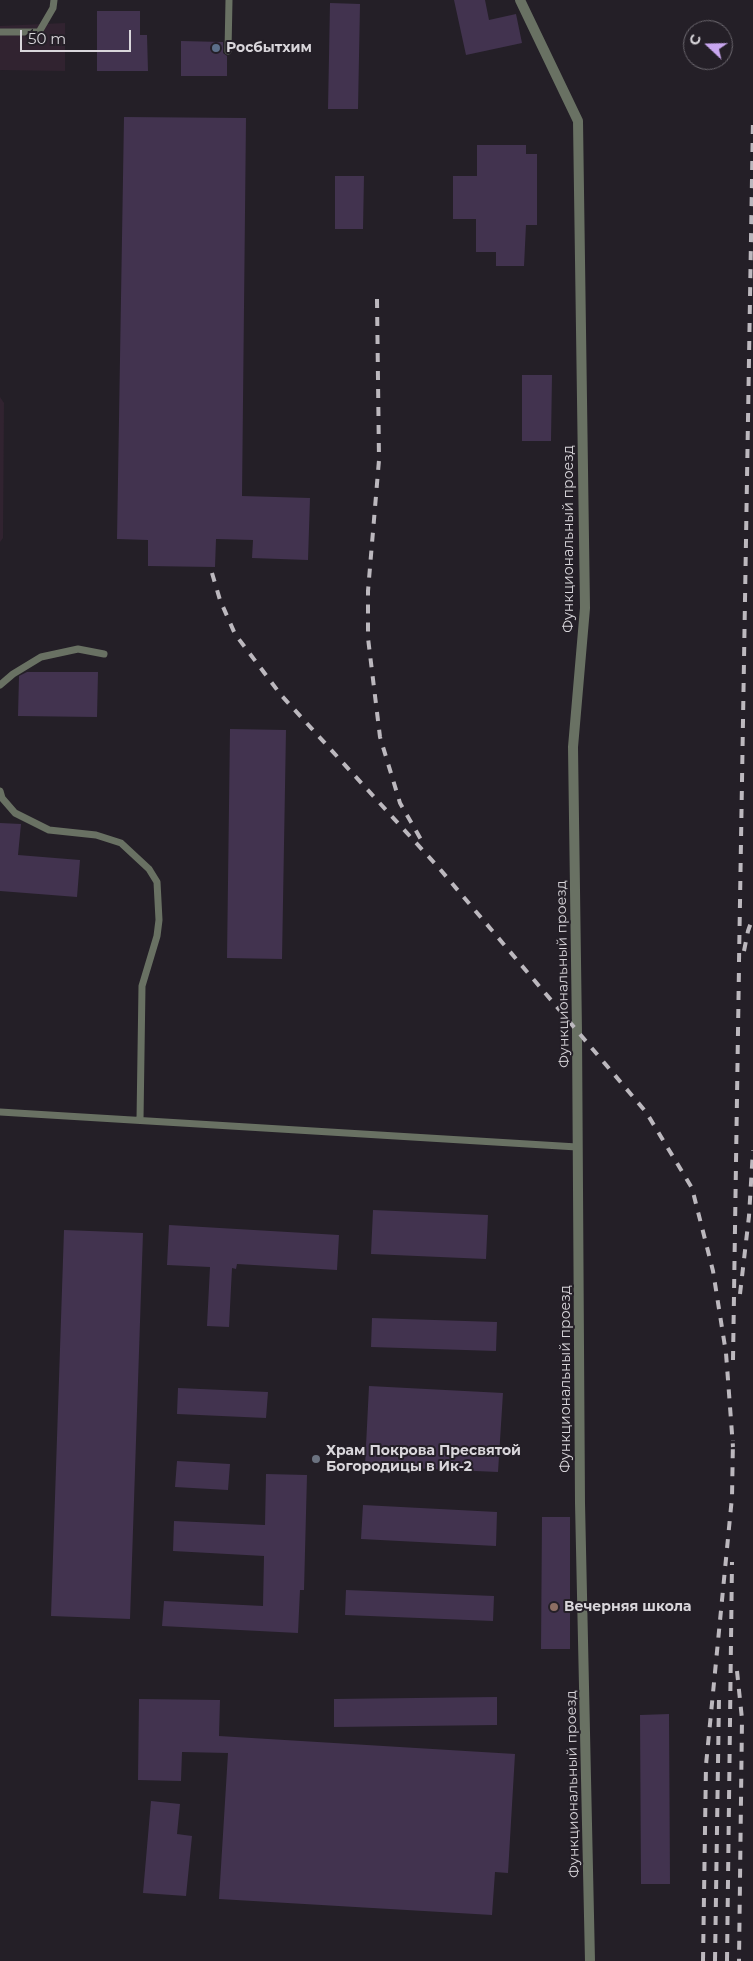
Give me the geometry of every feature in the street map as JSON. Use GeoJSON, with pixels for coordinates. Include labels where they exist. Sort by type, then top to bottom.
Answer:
{"type":"FeatureCollection","features":[{"type":"Feature","properties":{"kind":"street","name":"Функциональный проезд"},"geometry":{"type":"LineString","coordinates":[[520,0],[578,121],[585,608],[573,747],[580,1503],[590,1961]]}},
{"type":"Feature","properties":{"kind":"lane"},"geometry":{"type":"LineString","coordinates":[[0,32],[39,32],[53,8],[54,0]]}},
{"type":"Feature","properties":{"kind":"lane"},"geometry":{"type":"LineString","coordinates":[[228,51],[229,0]]}},
{"type":"Feature","properties":{"kind":"lane"},"geometry":{"type":"LineString","coordinates":[[0,685],[13,674],[41,657],[78,649],[104,654]]}},
{"type":"Feature","properties":{"kind":"lane"},"geometry":{"type":"LineString","coordinates":[[0,790],[2,798],[15,813],[49,830],[96,835],[122,843],[143,863],[157,882],[159,920],[142,986],[140,1120]]}},
{"type":"Feature","properties":{"kind":"lane"},"geometry":{"type":"LineString","coordinates":[[0,1112],[578,1147]]}},
{"type":"Feature","properties":{"kind":"shaded area"},"geometry":{"type":"Polygon","coordinates":[[[65,23],[65,71],[0,70],[0,26],[65,23]]]}},
{"type":"Feature","properties":{"kind":"shaded area"},"geometry":{"type":"Polygon","coordinates":[[[0,397],[4,403],[3,538],[0,542],[0,397]]]}},
{"type":"Feature","properties":{"kind":"building"},"geometry":{"type":"Polygon","coordinates":[[[454,0],[485,0],[489,20],[516,14],[522,43],[466,55],[454,0]]]}},
{"type":"Feature","properties":{"kind":"building"},"geometry":{"type":"Polygon","coordinates":[[[330,3],[360,4],[358,109],[328,109],[330,3]]]}},
{"type":"Feature","properties":{"kind":"building"},"geometry":{"type":"Polygon","coordinates":[[[97,11],[140,11],[140,35],[147,35],[148,71],[97,71],[97,11]]]}},
{"type":"Feature","properties":{"kind":"building"},"geometry":{"type":"Polygon","coordinates":[[[181,41],[223,42],[223,53],[227,56],[227,76],[181,76],[181,41]]]}},
{"type":"Feature","properties":{"kind":"building"},"geometry":{"type":"Polygon","coordinates":[[[124,117],[246,118],[242,496],[310,498],[308,560],[252,558],[253,540],[216,539],[215,567],[148,566],[148,540],[117,539],[124,117]]]}},
{"type":"Feature","properties":{"kind":"building"},"geometry":{"type":"Polygon","coordinates":[[[477,145],[526,145],[526,154],[537,154],[537,225],[526,225],[524,266],[496,266],[496,252],[476,252],[476,219],[453,219],[453,176],[477,176],[477,145]]]}},
{"type":"Feature","properties":{"kind":"building"},"geometry":{"type":"Polygon","coordinates":[[[335,176],[364,176],[363,229],[335,229],[335,176]]]}},
{"type":"Feature","properties":{"kind":"building"},"geometry":{"type":"Polygon","coordinates":[[[522,375],[552,375],[551,441],[522,441],[522,375]]]}},
{"type":"Feature","properties":{"kind":"building"},"geometry":{"type":"Polygon","coordinates":[[[27,672],[98,672],[97,717],[18,716],[19,676],[27,672]]]}},
{"type":"Feature","properties":{"kind":"building"},"geometry":{"type":"Polygon","coordinates":[[[230,729],[286,730],[282,959],[227,958],[230,729]]]}},
{"type":"Feature","properties":{"kind":"building"},"geometry":{"type":"Polygon","coordinates":[[[0,823],[21,824],[18,855],[80,860],[77,897],[0,891],[0,823]]]}},
{"type":"Feature","properties":{"kind":"building"},"geometry":{"type":"Polygon","coordinates":[[[373,1210],[488,1215],[486,1259],[371,1254],[373,1210]]]}},
{"type":"Feature","properties":{"kind":"building"},"geometry":{"type":"Polygon","coordinates":[[[169,1225],[339,1235],[337,1270],[237,1264],[236,1269],[232,1268],[229,1327],[207,1326],[210,1267],[167,1265],[169,1225]]]}},
{"type":"Feature","properties":{"kind":"building"},"geometry":{"type":"Polygon","coordinates":[[[64,1230],[143,1233],[130,1619],[51,1616],[64,1230]]]}},
{"type":"Feature","properties":{"kind":"building"},"geometry":{"type":"Polygon","coordinates":[[[372,1318],[497,1322],[496,1351],[371,1347],[372,1318]]]}},
{"type":"Feature","properties":{"kind":"building"},"geometry":{"type":"Polygon","coordinates":[[[369,1386],[503,1393],[498,1472],[365,1466],[369,1386]]]}},
{"type":"Feature","properties":{"kind":"building"},"geometry":{"type":"Polygon","coordinates":[[[178,1388],[268,1392],[266,1418],[177,1414],[178,1388]]]}},
{"type":"Feature","properties":{"kind":"building"},"geometry":{"type":"Polygon","coordinates":[[[177,1461],[230,1464],[228,1490],[175,1487],[177,1461]]]}},
{"type":"Feature","properties":{"kind":"building"},"geometry":{"type":"Polygon","coordinates":[[[266,1474],[307,1475],[304,1590],[300,1590],[298,1633],[162,1626],[164,1601],[263,1606],[264,1556],[173,1551],[174,1521],[265,1525],[266,1474]]]}},
{"type":"Feature","properties":{"kind":"building"},"geometry":{"type":"Polygon","coordinates":[[[363,1505],[497,1512],[496,1546],[361,1539],[363,1505]]]}},
{"type":"Feature","properties":{"kind":"building"},"geometry":{"type":"Polygon","coordinates":[[[542,1517],[570,1517],[570,1649],[541,1649],[542,1517]]]}},
{"type":"Feature","properties":{"kind":"building"},"geometry":{"type":"Polygon","coordinates":[[[346,1590],[494,1596],[493,1621],[345,1615],[346,1590]]]}},
{"type":"Feature","properties":{"kind":"building"},"geometry":{"type":"Polygon","coordinates":[[[497,1697],[497,1725],[334,1727],[334,1699],[497,1697]]]}},
{"type":"Feature","properties":{"kind":"building"},"geometry":{"type":"Polygon","coordinates":[[[139,1699],[220,1700],[219,1736],[515,1754],[508,1873],[495,1872],[492,1915],[219,1899],[228,1753],[182,1752],[181,1781],[138,1780],[139,1699]]]}},
{"type":"Feature","properties":{"kind":"building"},"geometry":{"type":"Polygon","coordinates":[[[669,1714],[670,1884],[641,1884],[640,1715],[669,1714]]]}},
{"type":"Feature","properties":{"kind":"building"},"geometry":{"type":"Polygon","coordinates":[[[151,1801],[180,1804],[177,1834],[192,1836],[186,1896],[143,1893],[151,1801]]]}},
{"type":"Feature","properties":{"kind":"railway"},"geometry":{"type":"LineString","coordinates":[[739,962],[753,118]]}},
{"type":"Feature","properties":{"kind":"railway"},"geometry":{"type":"LineString","coordinates":[[377,299],[379,460],[368,591],[368,638],[380,737],[400,803],[423,843]]}},
{"type":"Feature","properties":{"kind":"railway"},"geometry":{"type":"LineString","coordinates":[[212,573],[220,600],[235,634],[281,695],[439,868],[646,1112],[692,1188],[713,1271],[726,1353],[733,1447]]}},
{"type":"Feature","properties":{"kind":"railway"},"geometry":{"type":"LineString","coordinates":[[744,951],[753,917]]}},
{"type":"Feature","properties":{"kind":"railway"},"geometry":{"type":"LineString","coordinates":[[733,1360],[739,966]]}},
{"type":"Feature","properties":{"kind":"railway"},"geometry":{"type":"LineString","coordinates":[[740,1294],[749,1216],[753,1150]]}},
{"type":"Feature","properties":{"kind":"railway"},"geometry":{"type":"LineString","coordinates":[[703,1961],[706,1765],[732,1497],[733,1440]]}},
{"type":"Feature","properties":{"kind":"railway"},"geometry":{"type":"LineString","coordinates":[[727,1961],[732,1562]]}},
{"type":"Feature","properties":{"kind":"railway"},"geometry":{"type":"LineString","coordinates":[[737,1671],[742,1719],[739,1961]]}},
{"type":"Feature","properties":{"kind":"railway"},"geometry":{"type":"LineString","coordinates":[[715,1961],[719,1698]]}},
{"type":"Feature","properties":{"kind":"place","name":"Росбытхим"},"geometry":{"type":"Point","coordinates":[216,48]}},
{"type":"Feature","properties":{"kind":"place","name":"Храм Покрова Пресвятой Богородицы в Ик-2"},"geometry":{"type":"Point","coordinates":[316,1459]}},
{"type":"Feature","properties":{"kind":"place","name":"Вечерняя школа"},"geometry":{"type":"Point","coordinates":[554,1607]}}]}
